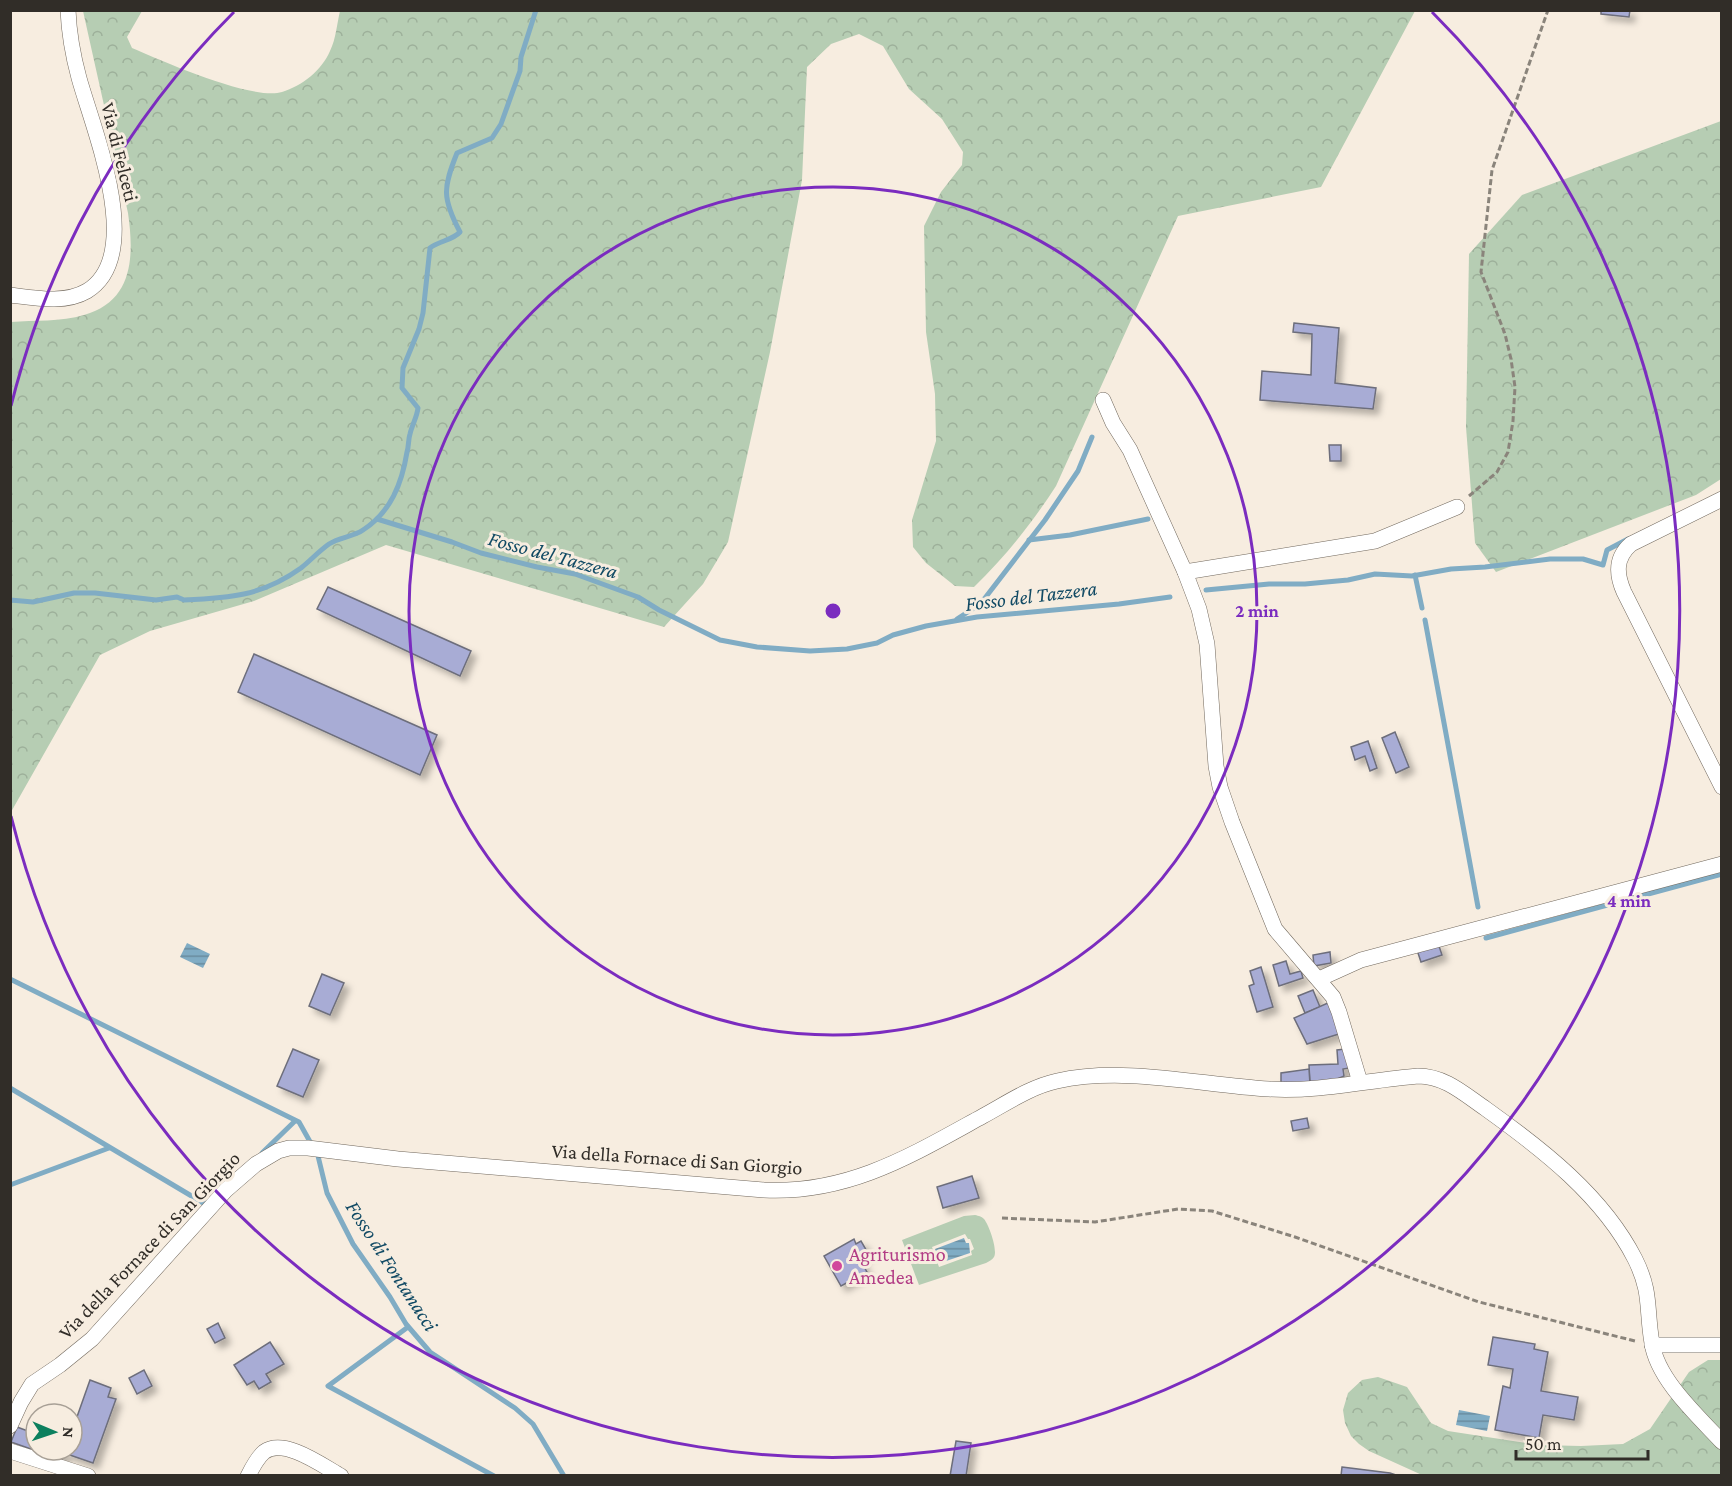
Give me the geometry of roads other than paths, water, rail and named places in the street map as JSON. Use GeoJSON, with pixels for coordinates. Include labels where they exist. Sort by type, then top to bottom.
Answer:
{"type":"FeatureCollection","features":[{"type":"Feature","properties":{"kind":"street","name":"Via di Felceti"},"geometry":{"type":"LineString","coordinates":[[10,296],[51,299],[70,297],[87,291],[101,278],[110,264],[115,222],[111,195],[73,53],[68,10]]}},
{"type":"Feature","properties":{"kind":"street"},"geometry":{"type":"LineString","coordinates":[[1103,400],[1113,423],[1130,450],[1185,572],[1204,627],[1216,766],[1226,807],[1275,929],[1329,990],[1339,1012],[1360,1082]]}},
{"type":"Feature","properties":{"kind":"street"},"geometry":{"type":"LineString","coordinates":[[1722,499],[1631,544],[1623,551],[1618,567],[1618,575],[1624,592],[1722,787]]}},
{"type":"Feature","properties":{"kind":"street"},"geometry":{"type":"LineString","coordinates":[[1185,572],[1368,543],[1457,507]]}},
{"type":"Feature","properties":{"kind":"street"},"geometry":{"type":"LineString","coordinates":[[1319,979],[1361,960],[1722,864]]}},
{"type":"Feature","properties":{"kind":"street","name":"Via della Fornace di San Giorgio"},"geometry":{"type":"LineString","coordinates":[[10,1426],[32,1384],[92,1339],[208,1208],[262,1159],[289,1148],[793,1191],[840,1183],[880,1170],[927,1148],[1031,1089],[1055,1081],[1095,1076],[1148,1078],[1283,1090],[1325,1088],[1418,1076],[1435,1077],[1449,1083],[1546,1153],[1592,1199],[1617,1230],[1634,1257],[1646,1286],[1652,1345],[1668,1383],[1722,1442]]}},
{"type":"Feature","properties":{"kind":"street"},"geometry":{"type":"LineString","coordinates":[[1652,1345],[1722,1345]]}},
{"type":"Feature","properties":{"kind":"street"},"geometry":{"type":"LineString","coordinates":[[248,1476],[262,1455],[272,1448],[295,1450],[341,1476]]}},
{"type":"Feature","properties":{"kind":"street"},"geometry":{"type":"LineString","coordinates":[[10,1450],[88,1476]]}},
{"type":"Feature","properties":{"kind":"water"},"geometry":{"type":"Polygon","coordinates":[[[187,943],[210,954],[203,968],[180,957],[187,943]]]}},
{"type":"Feature","properties":{"kind":"water"},"geometry":{"type":"Polygon","coordinates":[[[964,1238],[966,1243],[969,1243],[970,1253],[940,1263],[935,1249],[964,1238]]]}},
{"type":"Feature","properties":{"kind":"water"},"geometry":{"type":"Polygon","coordinates":[[[1459,1410],[1490,1416],[1487,1431],[1456,1425],[1459,1410]]]}},
{"type":"Feature","properties":{"kind":"waterway"},"geometry":{"type":"LineString","coordinates":[[10,600],[33,602],[74,593],[156,600],[177,597],[184,600],[201,599],[245,594],[273,585],[287,577],[329,544],[359,532],[381,515],[398,486],[418,408],[402,388],[403,368],[423,313],[430,248],[460,232],[447,201],[449,175],[457,153],[492,138],[501,124],[520,71],[521,57],[536,10]]}},
{"type":"Feature","properties":{"kind":"waterway"},"geometry":{"type":"LineString","coordinates":[[957,619],[985,598],[1045,520],[1078,471],[1092,437]]}},
{"type":"Feature","properties":{"kind":"waterway","name":"Fosso del Tazzera"},"geometry":{"type":"LineString","coordinates":[[377,519],[481,553],[575,574],[638,597],[720,640],[757,647],[810,651],[847,649],[877,643],[893,635],[926,626],[977,617],[1170,597]]}},
{"type":"Feature","properties":{"kind":"waterway"},"geometry":{"type":"LineString","coordinates":[[1029,540],[1070,535],[1148,519]]}},
{"type":"Feature","properties":{"kind":"waterway","name":"Fosso del Tazzera"},"geometry":{"type":"LineString","coordinates":[[1206,590],[1348,580],[1375,574],[1412,576],[1451,569],[1550,559],[1583,559],[1603,565],[1607,550],[1628,539]]}},
{"type":"Feature","properties":{"kind":"waterway"},"geometry":{"type":"LineString","coordinates":[[1415,575],[1422,608]]}},
{"type":"Feature","properties":{"kind":"waterway"},"geometry":{"type":"LineString","coordinates":[[1425,620],[1478,907]]}},
{"type":"Feature","properties":{"kind":"waterway"},"geometry":{"type":"LineString","coordinates":[[1486,938],[1722,874]]}},
{"type":"Feature","properties":{"kind":"waterway","name":"Fosso di Fontanacci"},"geometry":{"type":"LineString","coordinates":[[10,979],[299,1122],[318,1156],[327,1193],[353,1244],[406,1324],[430,1352],[515,1408],[533,1424],[564,1476]]}},
{"type":"Feature","properties":{"kind":"waterway"},"geometry":{"type":"LineString","coordinates":[[10,1088],[205,1204],[208,1201]]}},
{"type":"Feature","properties":{"kind":"waterway"},"geometry":{"type":"LineString","coordinates":[[262,1153],[295,1121]]}},
{"type":"Feature","properties":{"kind":"waterway"},"geometry":{"type":"LineString","coordinates":[[10,1185],[109,1148]]}},
{"type":"Feature","properties":{"kind":"waterway"},"geometry":{"type":"LineString","coordinates":[[408,1327],[328,1386],[494,1476]]}},
{"type":"Feature","properties":{"kind":"place","name":"Agriturismo Amedea"},"geometry":{"type":"Point","coordinates":[837,1266]}}]}
